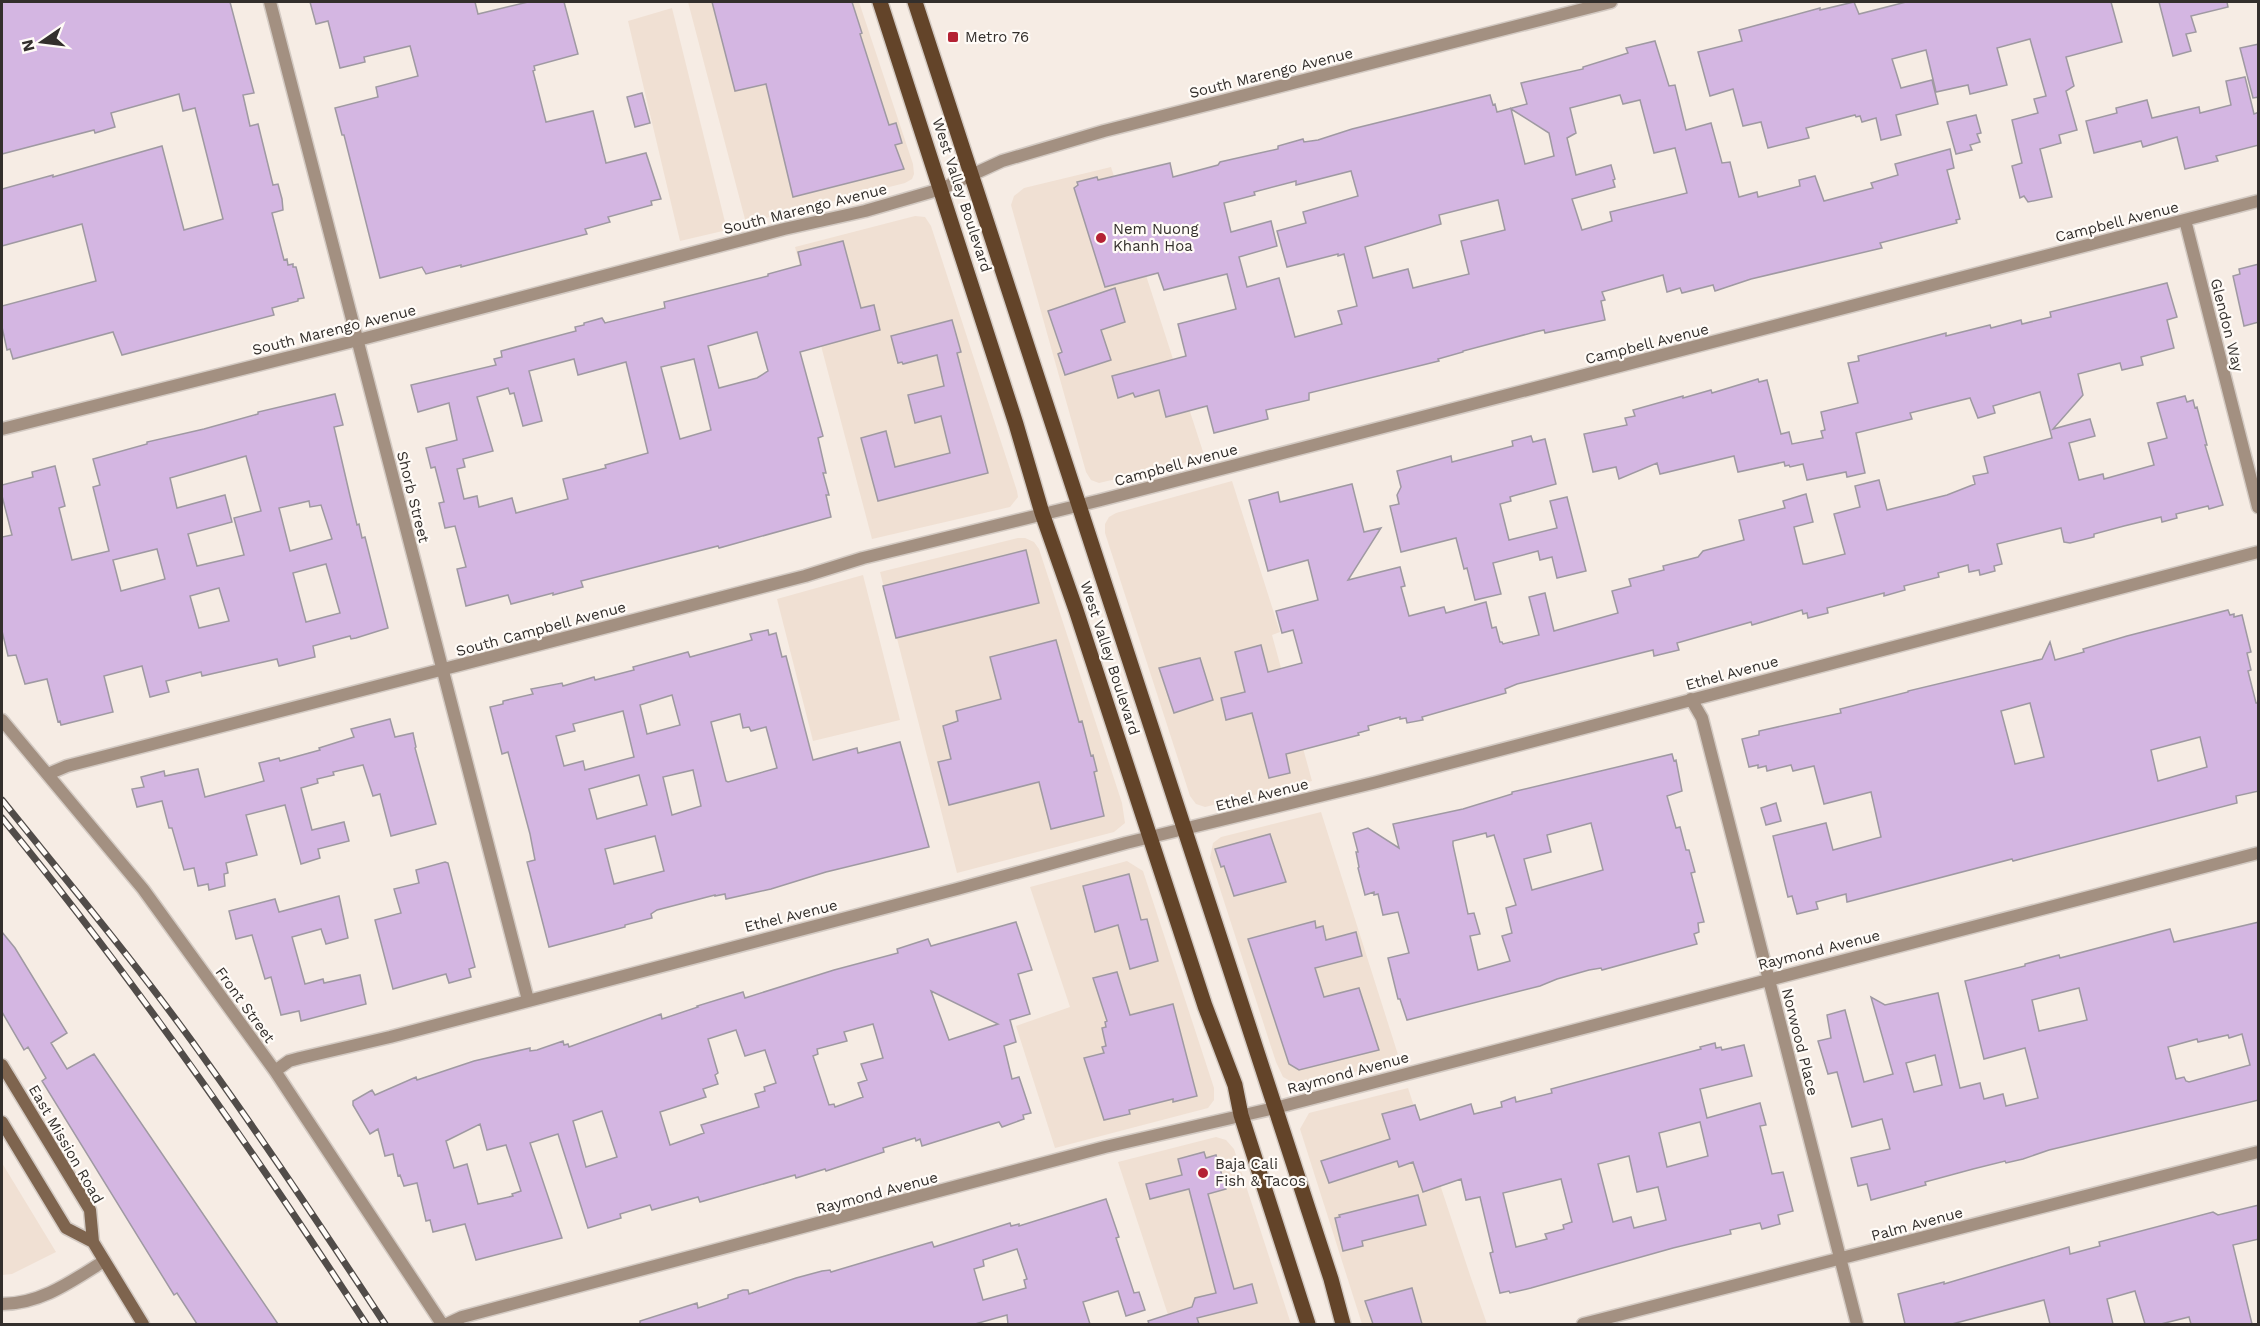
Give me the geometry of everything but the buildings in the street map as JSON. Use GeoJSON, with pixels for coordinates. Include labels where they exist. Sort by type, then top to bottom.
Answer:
{"type":"FeatureCollection","features":[{"type":"Feature","properties":{"kind":"main road","name":"West Valley Boulevard"},"geometry":{"type":"LineString","coordinates":[[880,2],[1016,424],[1042,513],[1205,1006],[1235,1085],[1241,1115],[1308,1324]]}},
{"type":"Feature","properties":{"kind":"main road","name":"West Valley Boulevard"},"geometry":{"type":"LineString","coordinates":[[915,2],[1331,1279],[1343,1324]]}},
{"type":"Feature","properties":{"kind":"main road","name":"East Mission Road"},"geometry":{"type":"LineString","coordinates":[[2,1065],[90,1210],[93,1242],[143,1324]]}},
{"type":"Feature","properties":{"kind":"main road"},"geometry":{"type":"LineString","coordinates":[[2,1122],[66,1228],[93,1242]]}},
{"type":"Feature","properties":{"kind":"street","name":"Shorb Street"},"geometry":{"type":"LineString","coordinates":[[270,2],[528,1000]]}},
{"type":"Feature","properties":{"kind":"street","name":"South Marengo Avenue"},"geometry":{"type":"LineString","coordinates":[[2,429],[358,340],[941,189],[1002,161],[1104,131],[1611,2]]}},
{"type":"Feature","properties":{"kind":"street","name":"Campbell Avenue"},"geometry":{"type":"LineString","coordinates":[[1042,513],[1101,500],[2259,201]]}},
{"type":"Feature","properties":{"kind":"street","name":"Glendon Way"},"geometry":{"type":"LineString","coordinates":[[2185,220],[2259,507]]}},
{"type":"Feature","properties":{"kind":"street","name":"South Campbell Avenue"},"geometry":{"type":"LineString","coordinates":[[48,774],[67,766],[1042,513]]}},
{"type":"Feature","properties":{"kind":"street","name":"Ethel Avenue"},"geometry":{"type":"LineString","coordinates":[[275,1071],[290,1061],[390,1037],[1151,837],[1377,782],[2259,552]]}},
{"type":"Feature","properties":{"kind":"street","name":"Norwood Place"},"geometry":{"type":"LineString","coordinates":[[1691,699],[1702,718],[1857,1324]]}},
{"type":"Feature","properties":{"kind":"street","name":"Front Street"},"geometry":{"type":"LineString","coordinates":[[2,720],[143,889],[275,1071],[442,1324]]}},
{"type":"Feature","properties":{"kind":"street","name":"Raymond Avenue"},"geometry":{"type":"LineString","coordinates":[[447,1324],[462,1317],[1105,1147],[1275,1108],[2259,853]]}},
{"type":"Feature","properties":{"kind":"street","name":"Palm Avenue"},"geometry":{"type":"LineString","coordinates":[[1583,1324],[2259,1152]]}},
{"type":"Feature","properties":{"kind":"street"},"geometry":{"type":"LineString","coordinates":[[2,1304],[27,1301],[57,1290],[104,1261]]}},
{"type":"Feature","properties":{"kind":"shaded area"},"geometry":{"type":"Polygon","coordinates":[[[688,2],[859,2],[913,164],[912,179],[905,183],[746,223],[688,2]]]}},
{"type":"Feature","properties":{"kind":"shaded area"},"geometry":{"type":"Polygon","coordinates":[[[672,8],[727,230],[680,241],[628,21],[672,8]]]}},
{"type":"Feature","properties":{"kind":"shaded area"},"geometry":{"type":"Polygon","coordinates":[[[1111,167],[1205,458],[1099,483],[1091,480],[1086,472],[1011,205],[1014,196],[1024,188],[1111,167]]]}},
{"type":"Feature","properties":{"kind":"shaded area"},"geometry":{"type":"Polygon","coordinates":[[[915,216],[925,217],[931,226],[1018,497],[1010,507],[872,539],[795,247],[915,216]]]}},
{"type":"Feature","properties":{"kind":"shaded area"},"geometry":{"type":"Polygon","coordinates":[[[1232,481],[1280,632],[1272,635],[1312,781],[1205,807],[1196,804],[1190,796],[1105,533],[1105,524],[1109,517],[1116,513],[1232,481]]]}},
{"type":"Feature","properties":{"kind":"shaded area"},"geometry":{"type":"Polygon","coordinates":[[[1018,538],[1034,542],[1039,549],[1122,803],[1125,823],[1114,832],[957,873],[880,572],[1018,538]]]}},
{"type":"Feature","properties":{"kind":"shaded area"},"geometry":{"type":"Polygon","coordinates":[[[863,575],[900,720],[813,741],[777,599],[863,575]]]}},
{"type":"Feature","properties":{"kind":"shaded area"},"geometry":{"type":"Polygon","coordinates":[[[1321,812],[1400,1061],[1298,1085],[1283,1077],[1276,1062],[1210,858],[1213,843],[1221,837],[1321,812]]]}},
{"type":"Feature","properties":{"kind":"shaded area"},"geometry":{"type":"Polygon","coordinates":[[[1127,861],[1143,871],[1214,1088],[1214,1100],[1208,1108],[1055,1148],[1016,1026],[1070,1007],[1030,887],[1127,861]]]}},
{"type":"Feature","properties":{"kind":"shaded area"},"geometry":{"type":"Polygon","coordinates":[[[1408,1088],[1487,1324],[1362,1324],[1300,1129],[1309,1113],[1408,1088]]]}},
{"type":"Feature","properties":{"kind":"shaded area"},"geometry":{"type":"Polygon","coordinates":[[[1216,1137],[1226,1140],[1234,1149],[1291,1324],[1171,1324],[1118,1162],[1216,1137]]]}},
{"type":"Feature","properties":{"kind":"shaded area"},"geometry":{"type":"Polygon","coordinates":[[[2,1163],[56,1252],[12,1274],[2,1275],[2,1163]]]}},
{"type":"Feature","properties":{"kind":"railway"},"geometry":{"type":"LineString","coordinates":[[2,800],[184,1031],[276,1161],[385,1324]]}},
{"type":"Feature","properties":{"kind":"railway"},"geometry":{"type":"LineString","coordinates":[[2,818],[99,941],[191,1066],[280,1194],[366,1324]]}},
{"type":"Feature","properties":{"kind":"place","name":"Metro 76"},"geometry":{"type":"Point","coordinates":[953,37]}},
{"type":"Feature","properties":{"kind":"place","name":"Nem Nuong Khanh Hoa"},"geometry":{"type":"Point","coordinates":[1101,238]}},
{"type":"Feature","properties":{"kind":"place","name":"Baja Cali Fish & Tacos"},"geometry":{"type":"Point","coordinates":[1203,1173]}}]}
